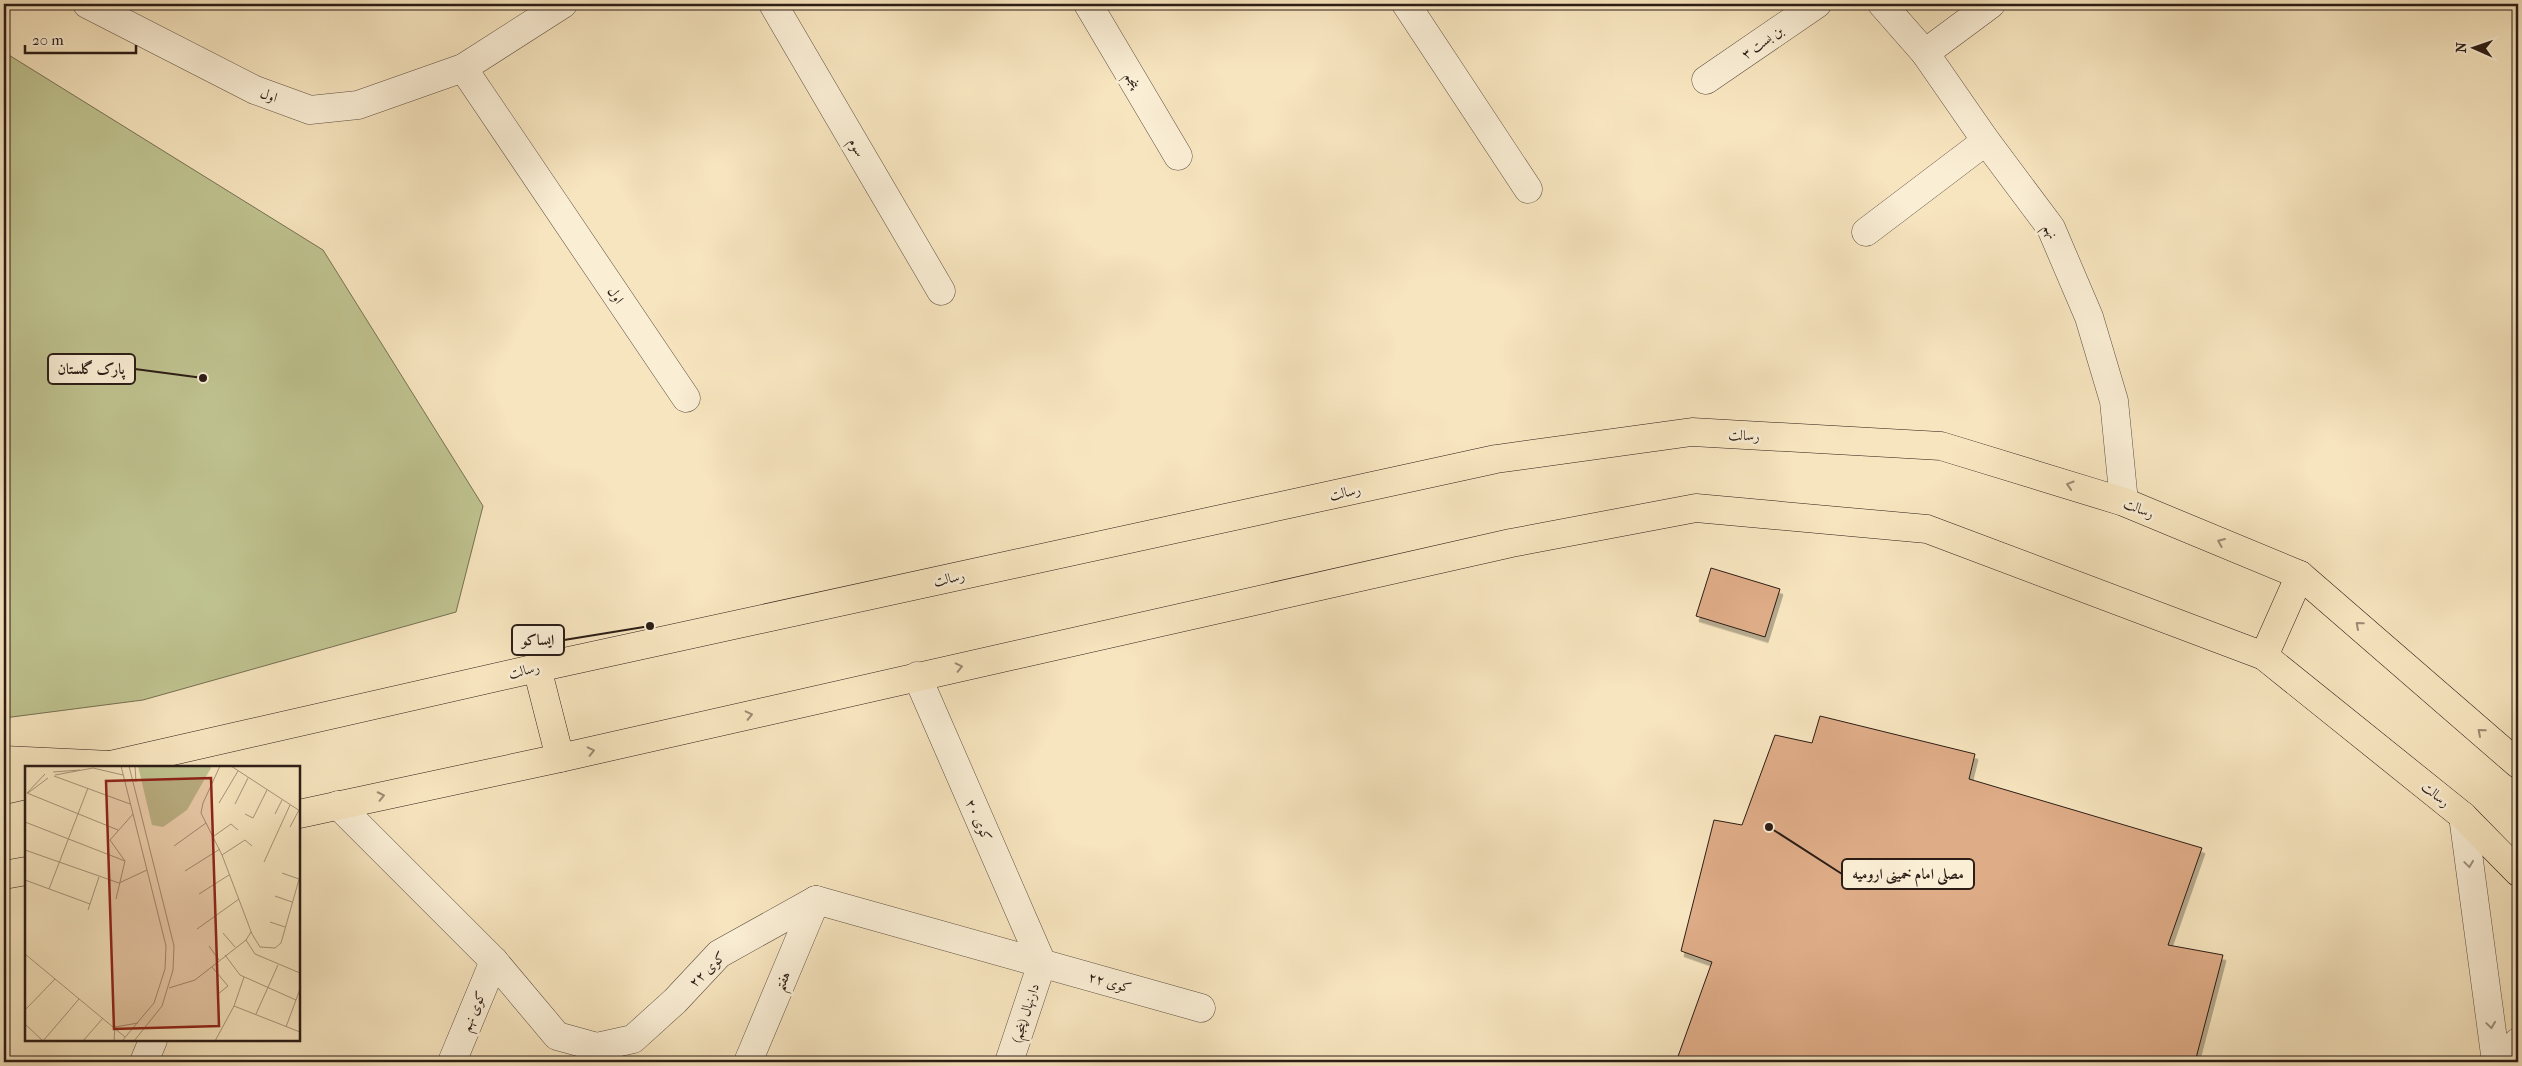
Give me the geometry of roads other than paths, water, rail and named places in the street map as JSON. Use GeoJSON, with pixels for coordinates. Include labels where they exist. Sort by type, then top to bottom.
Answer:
{"type":"FeatureCollection","features":[{"type":"Feature","properties":{"kind":"main road","name":"رسالت"},"geometry":{"type":"LineString","coordinates":[[4,760],[106,766],[537,668],[1496,459],[1692,432],[1941,446],[2124,502],[2300,575],[2518,764]]}},
{"type":"Feature","properties":{"kind":"main road","name":"رسالت"},"geometry":{"type":"LineString","coordinates":[[300,814],[560,758],[1511,543],[1696,508],[1927,529],[2264,656],[2463,816],[2518,872]]}},
{"type":"Feature","properties":{"kind":"main road"},"geometry":{"type":"LineString","coordinates":[[2264,656],[2300,575]]}},
{"type":"Feature","properties":{"kind":"main road"},"geometry":{"type":"LineString","coordinates":[[537,668],[560,758]]}},
{"type":"Feature","properties":{"kind":"main road"},"geometry":{"type":"LineString","coordinates":[[4,790],[25,785]]}},
{"type":"Feature","properties":{"kind":"main road"},"geometry":{"type":"LineString","coordinates":[[4,875],[25,871]]}},
{"type":"Feature","properties":{"kind":"street","name":"اول"},"geometry":{"type":"LineString","coordinates":[[87,4],[255,90],[310,110],[358,105],[463,68],[563,4]]}},
{"type":"Feature","properties":{"kind":"street","name":"سوم"},"geometry":{"type":"LineString","coordinates":[[773,4],[941,291]]}},
{"type":"Feature","properties":{"kind":"street","name":"پنجم"},"geometry":{"type":"LineString","coordinates":[[1088,4],[1178,156]]}},
{"type":"Feature","properties":{"kind":"street"},"geometry":{"type":"LineString","coordinates":[[1406,4],[1528,189]]}},
{"type":"Feature","properties":{"kind":"street","name":"بن بست ۳"},"geometry":{"type":"LineString","coordinates":[[1706,80],[1817,4]]}},
{"type":"Feature","properties":{"kind":"street","name":"نهم"},"geometry":{"type":"LineString","coordinates":[[1882,4],[1925,53],[1986,141],[2051,228],[2089,317],[2114,401],[2124,502]]}},
{"type":"Feature","properties":{"kind":"street"},"geometry":{"type":"LineString","coordinates":[[1925,53],[1991,4]]}},
{"type":"Feature","properties":{"kind":"street","name":"اول"},"geometry":{"type":"LineString","coordinates":[[463,68],[686,398]]}},
{"type":"Feature","properties":{"kind":"street"},"geometry":{"type":"LineString","coordinates":[[1866,232],[1986,141]]}},
{"type":"Feature","properties":{"kind":"street","name":"کوی ۲۰"},"geometry":{"type":"LineString","coordinates":[[917,676],[1042,963]]}},
{"type":"Feature","properties":{"kind":"street","name":"کوی ۲۲"},"geometry":{"type":"LineString","coordinates":[[338,805],[494,960],[557,1036],[597,1047],[633,1040],[675,1001],[719,954],[816,900],[1201,1008]]}},
{"type":"Feature","properties":{"kind":"street"},"geometry":{"type":"LineString","coordinates":[[2463,816],[2497,1062]]}},
{"type":"Feature","properties":{"kind":"street","name":"هفتم"},"geometry":{"type":"LineString","coordinates":[[748,1062],[816,900]]}},
{"type":"Feature","properties":{"kind":"street","name":"کوی نهم"},"geometry":{"type":"LineString","coordinates":[[452,1062],[494,960]]}},
{"type":"Feature","properties":{"kind":"street","name":"دارنهال (پنجم)"},"geometry":{"type":"LineString","coordinates":[[1009,1062],[1042,963]]}},
{"type":"Feature","properties":{"kind":"street"},"geometry":{"type":"LineString","coordinates":[[144,1062],[153,1041]]}},
{"type":"Feature","properties":{"kind":"street"},"geometry":{"type":"LineString","coordinates":[[2497,1062],[2518,1042]]}},
{"type":"Feature","properties":{"kind":"place","name":"پارک گلستان"},"geometry":{"type":"Point","coordinates":[203,378]}},
{"type":"Feature","properties":{"kind":"place","name":"ایساکو"},"geometry":{"type":"Point","coordinates":[650,626]}},
{"type":"Feature","properties":{"kind":"place","name":"مصلی امام خمینی ارومیه"},"geometry":{"type":"Point","coordinates":[1769,827]}}]}
